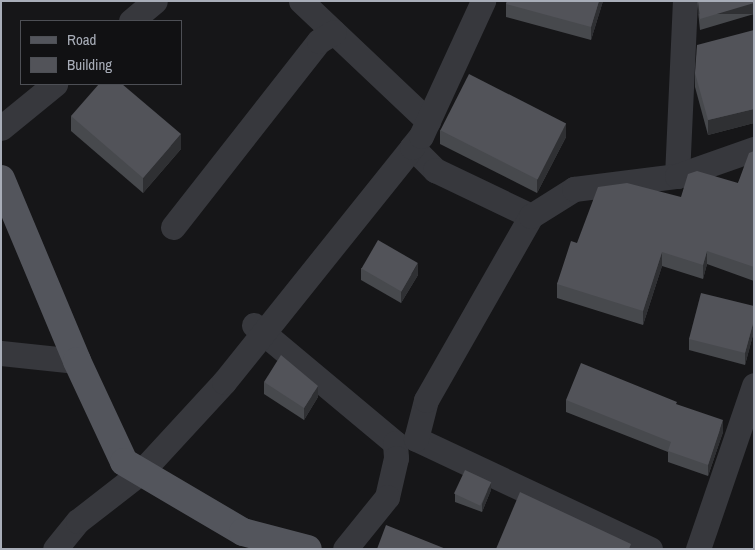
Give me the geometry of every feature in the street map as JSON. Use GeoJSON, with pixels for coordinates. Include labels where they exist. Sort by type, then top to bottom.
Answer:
{"type":"FeatureCollection","features":[{"type":"Feature","properties":{"kind":"main road"},"geometry":{"type":"LineString","coordinates":[[1,179],[77,361],[124,462],[243,532],[308,549]]}},
{"type":"Feature","properties":{"kind":"street"},"geometry":{"type":"LineString","coordinates":[[132,20],[155,1]]}},
{"type":"Feature","properties":{"kind":"street"},"geometry":{"type":"LineString","coordinates":[[301,1],[428,121]]}},
{"type":"Feature","properties":{"kind":"street"},"geometry":{"type":"LineString","coordinates":[[55,549],[78,521],[141,472],[224,382],[259,328],[412,147],[428,121],[484,1]]}},
{"type":"Feature","properties":{"kind":"street"},"geometry":{"type":"LineString","coordinates":[[677,176],[685,1]]}},
{"type":"Feature","properties":{"kind":"street"},"geometry":{"type":"LineString","coordinates":[[173,227],[319,41],[334,32]]}},
{"type":"Feature","properties":{"kind":"street"},"geometry":{"type":"LineString","coordinates":[[1,128],[54,85]]}},
{"type":"Feature","properties":{"kind":"street"},"geometry":{"type":"LineString","coordinates":[[412,147],[435,170],[531,216]]}},
{"type":"Feature","properties":{"kind":"street"},"geometry":{"type":"LineString","coordinates":[[345,549],[387,497],[396,458],[426,400],[531,216],[574,189],[677,176],[754,149]]}},
{"type":"Feature","properties":{"kind":"street"},"geometry":{"type":"LineString","coordinates":[[259,328],[406,441],[650,549]]}},
{"type":"Feature","properties":{"kind":"street"},"geometry":{"type":"LineString","coordinates":[[1,352],[77,361]]}},
{"type":"Feature","properties":{"kind":"street"},"geometry":{"type":"LineString","coordinates":[[698,549],[754,385]]}},
{"type":"Feature","properties":{"kind":"building"},"geometry":{"type":"Polygon","coordinates":[[[507,1],[599,1],[591,27],[506,4],[507,1]]]}},
{"type":"Feature","properties":{"kind":"building"},"geometry":{"type":"Polygon","coordinates":[[[698,1],[754,1],[754,3],[700,19],[698,1]]]}},
{"type":"Feature","properties":{"kind":"building"},"geometry":{"type":"Polygon","coordinates":[[[754,30],[754,109],[708,120],[695,73],[697,45],[754,30]]]}},
{"type":"Feature","properties":{"kind":"building"},"geometry":{"type":"Polygon","coordinates":[[[469,74],[566,123],[538,180],[440,130],[469,74]]]}},
{"type":"Feature","properties":{"kind":"building"},"geometry":{"type":"Polygon","coordinates":[[[98,85],[123,85],[181,134],[143,178],[71,116],[98,85]]]}},
{"type":"Feature","properties":{"kind":"building"},"geometry":{"type":"Polygon","coordinates":[[[754,151],[754,267],[707,251],[703,265],[662,252],[643,311],[557,284],[571,241],[577,243],[598,187],[627,183],[681,197],[688,174],[697,171],[738,183],[749,153],[754,151]]]}},
{"type":"Feature","properties":{"kind":"building"},"geometry":{"type":"Polygon","coordinates":[[[378,240],[418,263],[401,292],[362,269],[378,240]]]}},
{"type":"Feature","properties":{"kind":"building"},"geometry":{"type":"Polygon","coordinates":[[[701,293],[754,306],[754,320],[745,353],[689,339],[701,293]]]}},
{"type":"Feature","properties":{"kind":"building"},"geometry":{"type":"Polygon","coordinates":[[[281,355],[318,386],[304,408],[264,382],[281,355]]]}},
{"type":"Feature","properties":{"kind":"building"},"geometry":{"type":"Polygon","coordinates":[[[581,363],[677,402],[676,404],[723,420],[708,465],[668,451],[671,442],[566,400],[581,363]]]}},
{"type":"Feature","properties":{"kind":"building"},"geometry":{"type":"Polygon","coordinates":[[[465,470],[491,482],[480,506],[454,494],[465,470]]]}},
{"type":"Feature","properties":{"kind":"building"},"geometry":{"type":"Polygon","coordinates":[[[520,492],[631,544],[629,549],[496,549],[520,492]]]}},
{"type":"Feature","properties":{"kind":"building"},"geometry":{"type":"Polygon","coordinates":[[[386,525],[446,549],[377,549],[386,525]]]}}]}
